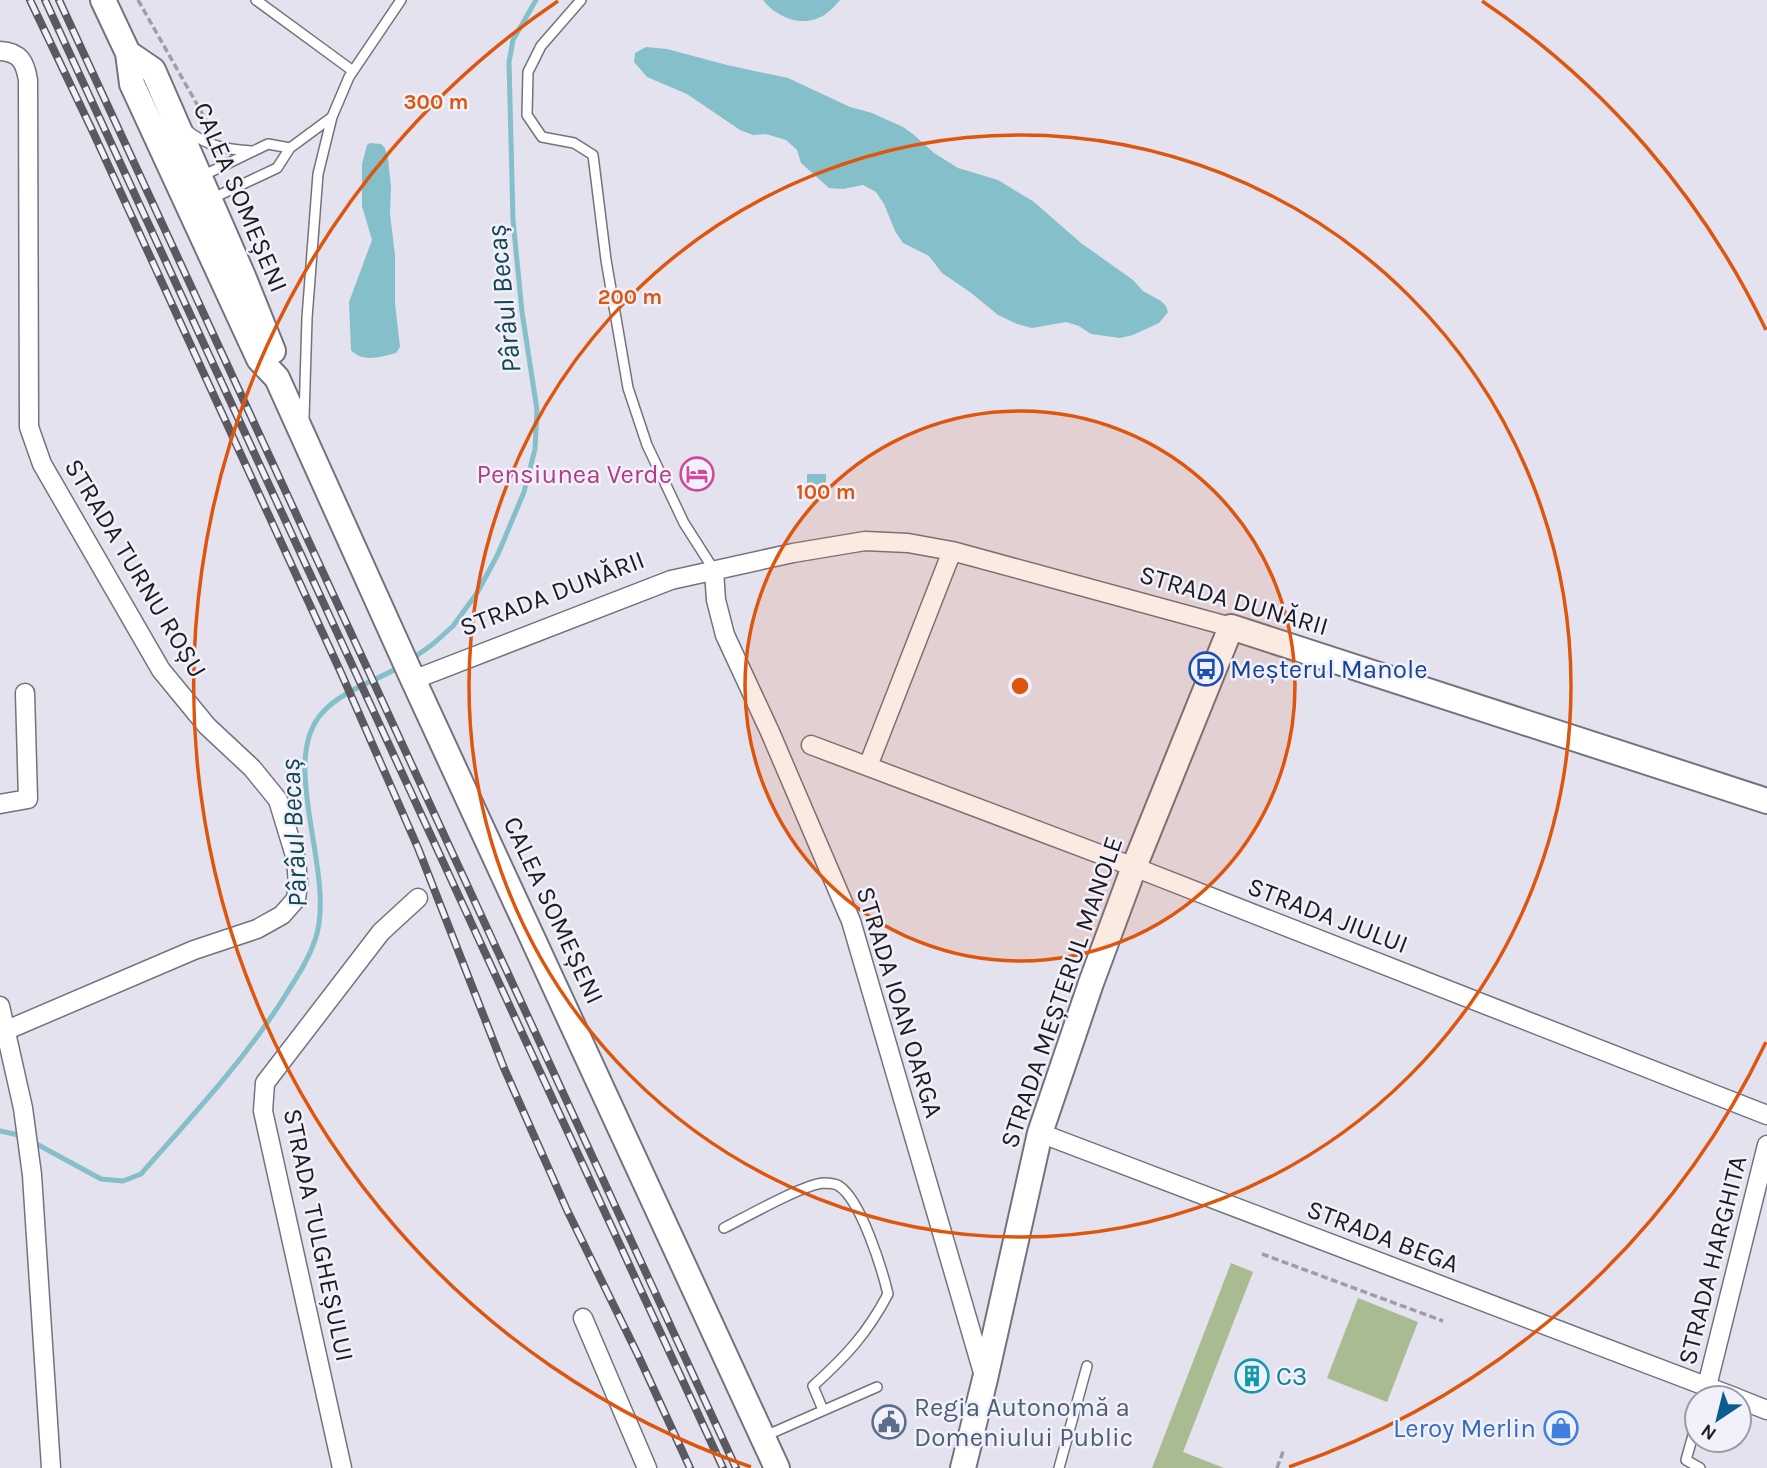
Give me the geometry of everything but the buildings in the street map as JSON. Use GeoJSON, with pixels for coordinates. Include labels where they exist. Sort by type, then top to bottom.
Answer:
{"type":"FeatureCollection","features":[{"type":"Feature","properties":{"kind":"main road","name":"CALEA SOMEȘENI"},"geometry":{"type":"LineString","coordinates":[[103,0],[128,53],[132,84],[259,359],[277,377]]}},
{"type":"Feature","properties":{"kind":"main road","name":"CALEA SOMEȘENI"},"geometry":{"type":"LineString","coordinates":[[128,53],[153,70],[275,356],[277,377],[303,436],[777,1468]]}},
{"type":"Feature","properties":{"kind":"main road","name":"STRADA DUNĂRII"},"geometry":{"type":"LineString","coordinates":[[1231,627],[1767,801]]}},
{"type":"Feature","properties":{"kind":"main road","name":"STRADA MEȘTERUL MANOLE"},"geometry":{"type":"LineString","coordinates":[[963,1468],[1040,1133],[1134,867],[1231,627]]}},
{"type":"Feature","properties":{"kind":"street","name":"STRADA TURNU ROȘU"},"geometry":{"type":"LineString","coordinates":[[0,51],[9,51],[20,56],[26,65],[28,80],[29,427],[42,464],[161,670],[208,726],[252,768],[278,800],[296,859],[298,884],[296,899],[282,915],[257,929],[194,950],[6,1030]]}},
{"type":"Feature","properties":{"kind":"street","name":"STRADA DUNĂRII"},"geometry":{"type":"LineString","coordinates":[[412,678],[671,580],[793,553],[865,541],[908,543],[952,551],[1231,627]]}},
{"type":"Feature","properties":{"kind":"street"},"geometry":{"type":"LineString","coordinates":[[869,766],[952,551]]}},
{"type":"Feature","properties":{"kind":"street","name":"STRADA IOAN OARGA"},"geometry":{"type":"LineString","coordinates":[[714,571],[716,600],[725,635],[852,921],[985,1379]]}},
{"type":"Feature","properties":{"kind":"street"},"geometry":{"type":"LineString","coordinates":[[0,804],[28,799],[25,694]]}},
{"type":"Feature","properties":{"kind":"street","name":"STRADA JIULUI"},"geometry":{"type":"LineString","coordinates":[[811,745],[1134,867],[1767,1115]]}},
{"type":"Feature","properties":{"kind":"street","name":"STRADA TULGHEȘULUI"},"geometry":{"type":"LineString","coordinates":[[342,1468],[263,1111],[265,1083],[381,932],[418,898]]}},
{"type":"Feature","properties":{"kind":"street"},"geometry":{"type":"LineString","coordinates":[[0,1006],[23,1108],[32,1175],[51,1468]]}},
{"type":"Feature","properties":{"kind":"street","name":"STRADA BEGA"},"geometry":{"type":"LineString","coordinates":[[1040,1133],[1685,1384]]}},
{"type":"Feature","properties":{"kind":"street","name":"STRADA HARGHITA"},"geometry":{"type":"LineString","coordinates":[[1708,1384],[1767,1146]]}},
{"type":"Feature","properties":{"kind":"street"},"geometry":{"type":"LineString","coordinates":[[583,1318],[647,1468]]}},
{"type":"Feature","properties":{"kind":"lane"},"geometry":{"type":"LineString","coordinates":[[256,0],[353,71]]}},
{"type":"Feature","properties":{"kind":"lane"},"geometry":{"type":"LineString","coordinates":[[303,436],[307,318],[318,174],[332,117],[353,71],[401,0]]}},
{"type":"Feature","properties":{"kind":"lane"},"geometry":{"type":"LineString","coordinates":[[581,0],[541,46],[528,72],[527,115],[542,137],[574,143],[593,155],[606,260],[628,388],[652,456],[684,523],[714,571]]}},
{"type":"Feature","properties":{"kind":"lane"},"geometry":{"type":"LineString","coordinates":[[174,117],[190,133],[210,144],[228,150],[254,151]]}},
{"type":"Feature","properties":{"kind":"lane"},"geometry":{"type":"LineString","coordinates":[[186,199],[210,200],[277,168],[290,148],[332,117]]}},
{"type":"Feature","properties":{"kind":"lane"},"geometry":{"type":"LineString","coordinates":[[186,199],[200,177],[268,144],[290,148]]}},
{"type":"Feature","properties":{"kind":"lane"},"geometry":{"type":"LineString","coordinates":[[724,1228],[822,1183],[838,1185],[850,1197],[875,1250],[888,1294],[872,1325],[844,1359],[813,1386],[823,1410]]}},
{"type":"Feature","properties":{"kind":"lane"},"geometry":{"type":"LineString","coordinates":[[1059,1468],[1087,1366]]}},
{"type":"Feature","properties":{"kind":"lane"},"geometry":{"type":"LineString","coordinates":[[763,1437],[877,1387]]}},
{"type":"Feature","properties":{"kind":"lane"},"geometry":{"type":"LineString","coordinates":[[1687,1454],[1685,1460],[1700,1468]]}},
{"type":"Feature","properties":{"kind":"path"},"geometry":{"type":"LineString","coordinates":[[1262,1254],[1443,1321]]}},
{"type":"Feature","properties":{"kind":"path"},"geometry":{"type":"LineString","coordinates":[[1277,1468],[1283,1449]]}},
{"type":"Feature","properties":{"kind":"green space"},"geometry":{"type":"Polygon","coordinates":[[[1231,1263],[1253,1272],[1183,1452],[1224,1468],[1152,1468],[1231,1263]]]}},
{"type":"Feature","properties":{"kind":"green space"},"geometry":{"type":"Polygon","coordinates":[[[1358,1298],[1418,1322],[1387,1402],[1327,1378],[1358,1298]]]}},
{"type":"Feature","properties":{"kind":"water"},"geometry":{"type":"Polygon","coordinates":[[[763,0],[840,0],[824,15],[803,21],[780,15],[763,0]]]}},
{"type":"Feature","properties":{"kind":"water"},"geometry":{"type":"Polygon","coordinates":[[[646,47],[667,49],[788,78],[850,107],[872,113],[903,127],[934,153],[958,168],[998,180],[1034,202],[1081,243],[1133,280],[1143,291],[1161,301],[1168,312],[1159,323],[1120,338],[1091,334],[1066,322],[1032,328],[998,315],[942,273],[929,256],[903,243],[876,192],[863,185],[843,189],[829,188],[801,163],[797,150],[786,140],[766,134],[753,135],[740,130],[687,94],[647,77],[634,62],[635,53],[646,47]]]}},
{"type":"Feature","properties":{"kind":"water"},"geometry":{"type":"Polygon","coordinates":[[[370,143],[381,144],[388,159],[395,255],[395,303],[400,347],[396,353],[366,358],[351,350],[349,302],[372,240],[362,206],[362,164],[370,143]]]}},
{"type":"Feature","properties":{"kind":"water"},"geometry":{"type":"Polygon","coordinates":[[[807,474],[826,474],[826,484],[807,485],[807,474]]]}},
{"type":"Feature","properties":{"kind":"waterway","name":"Pârâul Becaș"},"geometry":{"type":"LineString","coordinates":[[412,659],[453,626],[477,593],[498,554],[524,492],[535,449],[537,410],[522,312],[513,220],[509,62],[513,40],[536,0]]}},
{"type":"Feature","properties":{"kind":"waterway","name":"Pârâul Becaș"},"geometry":{"type":"LineString","coordinates":[[31,1141],[101,1179],[123,1181],[141,1174],[235,1066],[285,996],[315,940],[320,914],[319,884],[306,789],[305,759],[310,733],[331,704],[401,666]]}},
{"type":"Feature","properties":{"kind":"waterway","name":"Pârâul Becaș"},"geometry":{"type":"LineString","coordinates":[[0,1131],[23,1136]]}},
{"type":"Feature","properties":{"kind":"railway"},"geometry":{"type":"LineString","coordinates":[[30,0],[342,675],[418,848],[504,1068],[567,1210],[690,1468]]}},
{"type":"Feature","properties":{"kind":"railway"},"geometry":{"type":"LineString","coordinates":[[45,0],[723,1468]]}},
{"type":"Feature","properties":{"kind":"railway"},"geometry":{"type":"LineString","coordinates":[[59,0],[736,1468]]}},
{"type":"Feature","properties":{"kind":"place","name":"Pensiunea Verde"},"geometry":{"type":"Point","coordinates":[697,474]}},
{"type":"Feature","properties":{"kind":"place","name":"Meșterul Manole"},"geometry":{"type":"Point","coordinates":[1206,669]}},
{"type":"Feature","properties":{"kind":"place","name":"C3"},"geometry":{"type":"Point","coordinates":[1252,1376]}},
{"type":"Feature","properties":{"kind":"place","name":"Regia Autonomă a Domeniului Public"},"geometry":{"type":"Point","coordinates":[889,1422]}},
{"type":"Feature","properties":{"kind":"place","name":"Leroy Merlin"},"geometry":{"type":"Point","coordinates":[1561,1428]}}]}
